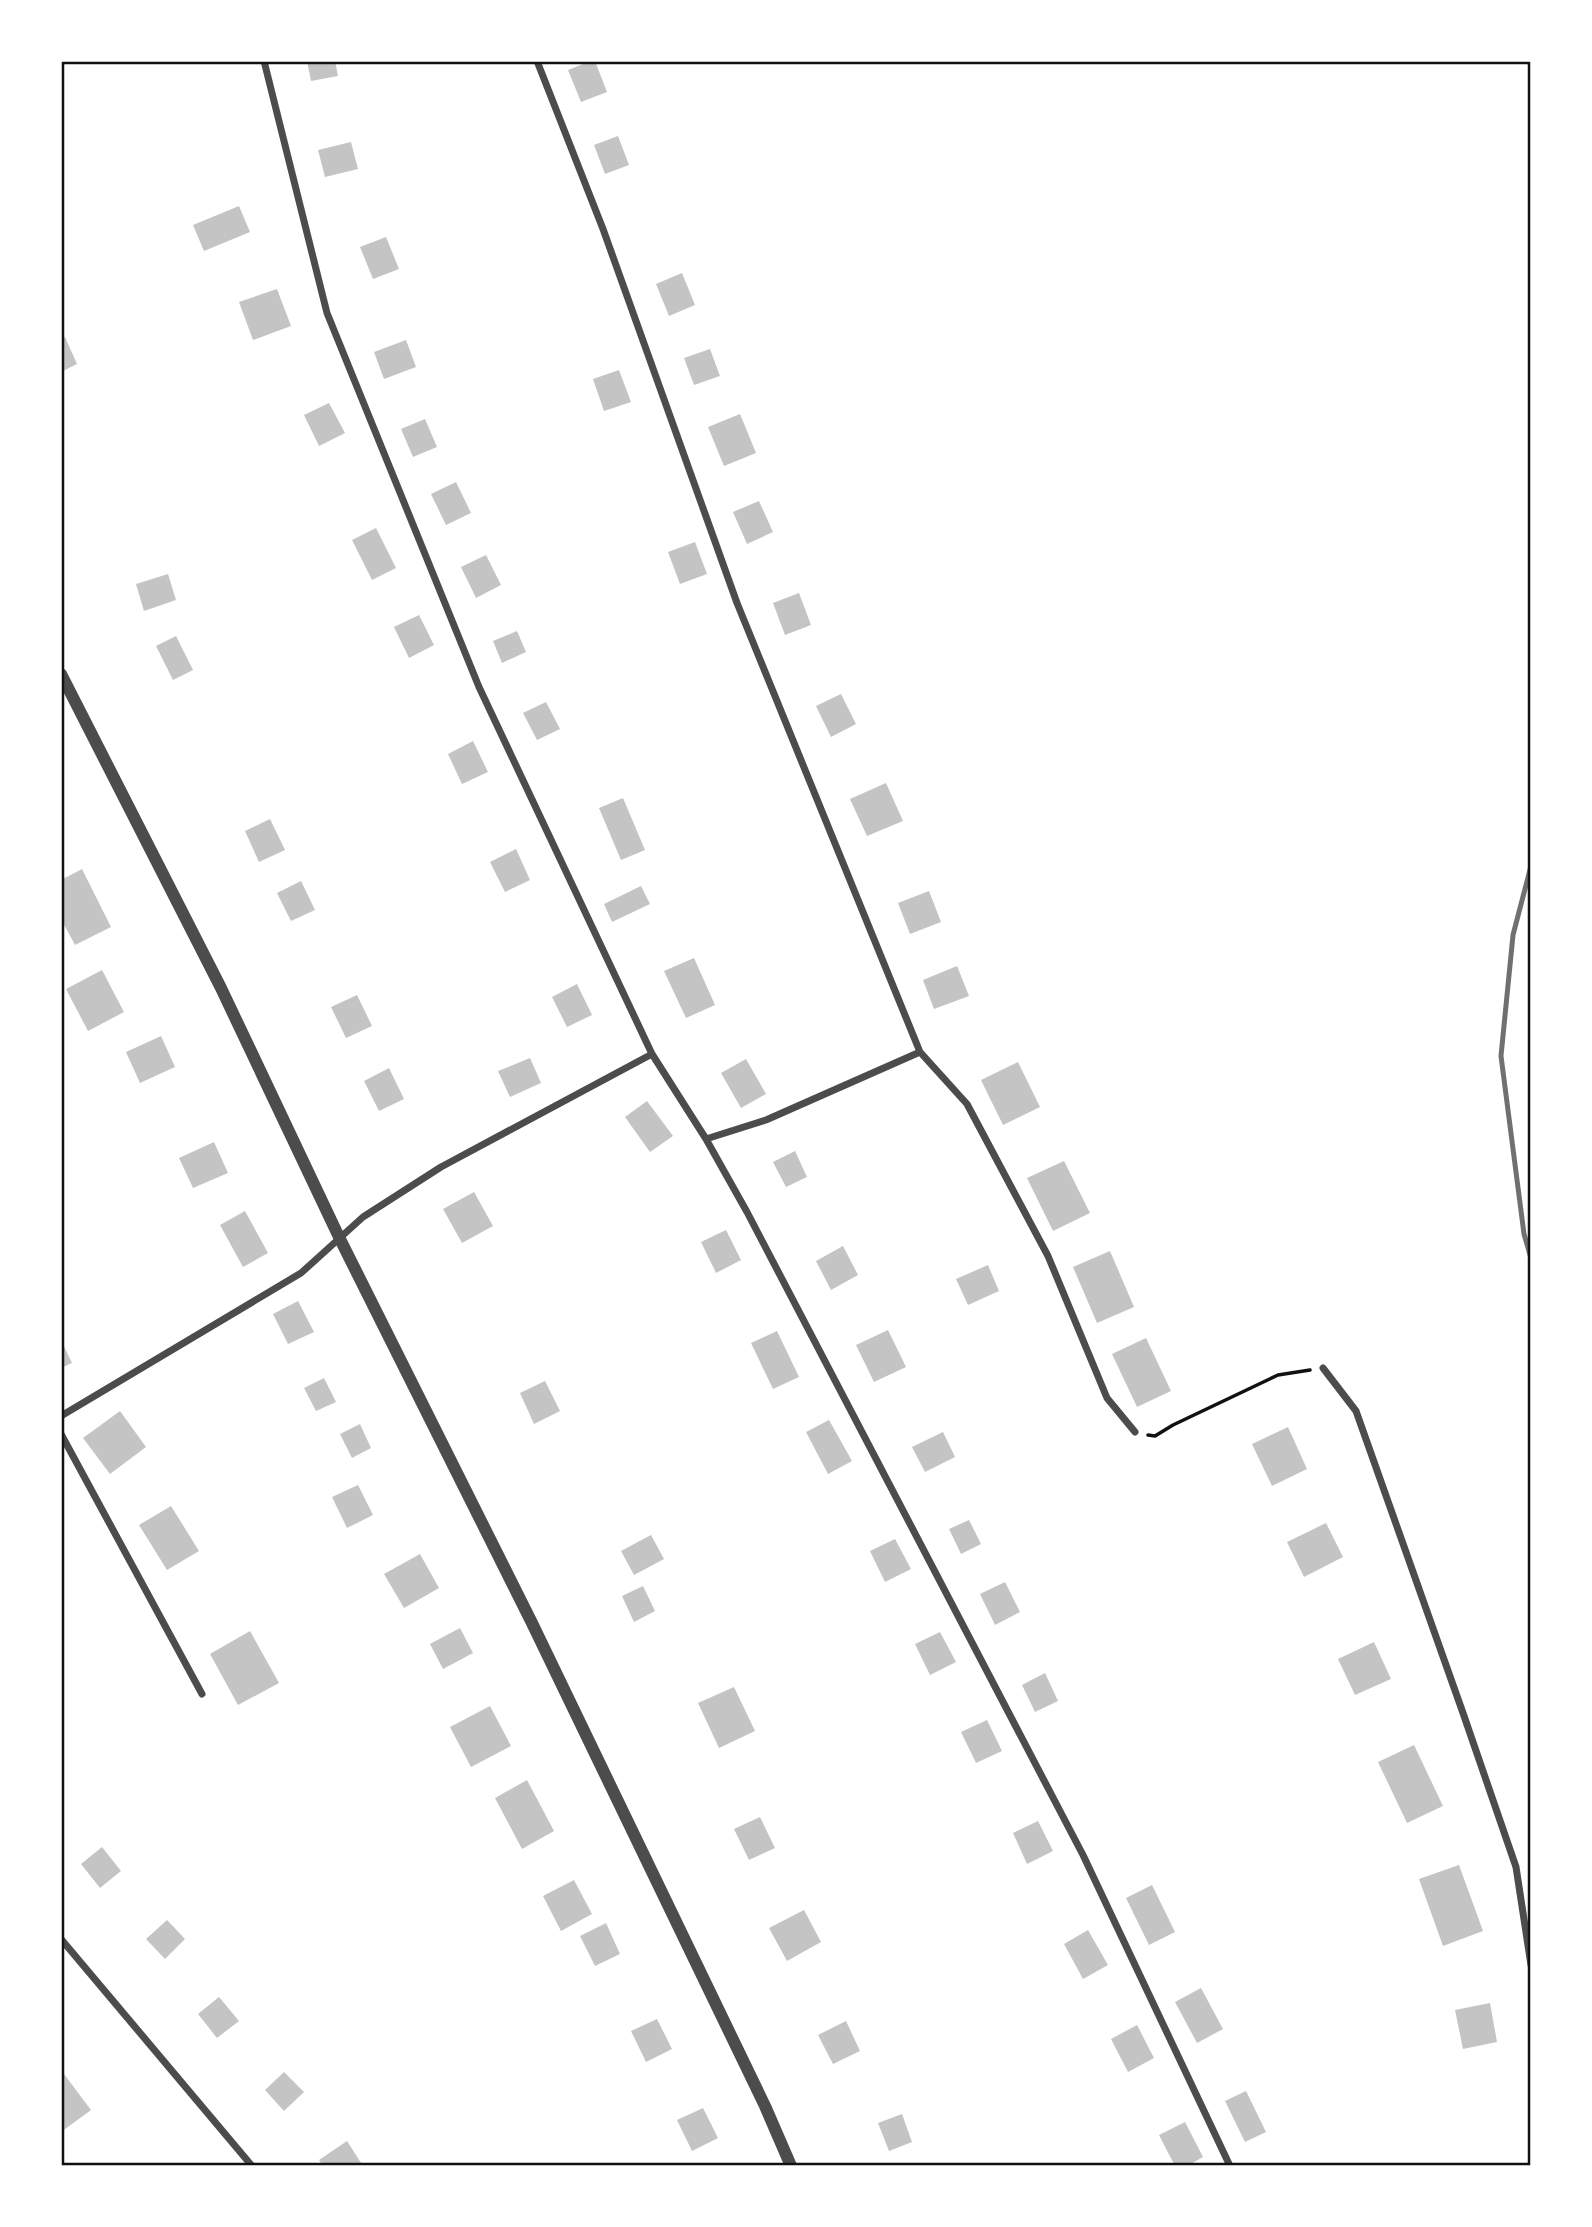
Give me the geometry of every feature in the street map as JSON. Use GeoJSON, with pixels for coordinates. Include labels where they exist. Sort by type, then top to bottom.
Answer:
{"type":"FeatureCollection","features":[{"type":"Feature","properties":{"kind":"street"},"geometry":{"type":"LineString","coordinates":[[264,61],[327,313],[479,687],[652,1054],[706,1139],[747,1212],[1083,1855],[1230,2166]]}},
{"type":"Feature","properties":{"kind":"street"},"geometry":{"type":"LineString","coordinates":[[537,61],[603,229],[737,603],[920,1052],[967,1104],[1048,1256],[1107,1398],[1135,1432]]}},
{"type":"Feature","properties":{"kind":"street"},"geometry":{"type":"LineString","coordinates":[[61,674],[220,988],[339,1237],[532,1623],[765,2106],[791,2166]]}},
{"type":"Feature","properties":{"kind":"street"},"geometry":{"type":"LineString","coordinates":[[706,1139],[766,1120],[920,1052]]}},
{"type":"Feature","properties":{"kind":"street"},"geometry":{"type":"LineString","coordinates":[[61,1416],[301,1273],[363,1217],[441,1167],[652,1054]]}},
{"type":"Feature","properties":{"kind":"street"},"geometry":{"type":"LineString","coordinates":[[1323,1368],[1356,1411],[1463,1713],[1516,1867],[1531,1965]]}},
{"type":"Feature","properties":{"kind":"street"},"geometry":{"type":"LineString","coordinates":[[61,1434],[202,1694]]}},
{"type":"Feature","properties":{"kind":"street"},"geometry":{"type":"LineString","coordinates":[[61,1938],[252,2166]]}},
{"type":"Feature","properties":{"kind":"path"},"geometry":{"type":"LineString","coordinates":[[1135,1432],[1155,1436],[1278,1375],[1323,1368]]}},
{"type":"Feature","properties":{"kind":"building"},"geometry":{"type":"Polygon","coordinates":[[[307,61],[335,61],[338,76],[311,81],[307,61]]]}},
{"type":"Feature","properties":{"kind":"building"},"geometry":{"type":"Polygon","coordinates":[[[595,61],[607,92],[581,102],[568,70],[595,61]]]}},
{"type":"Feature","properties":{"kind":"building"},"geometry":{"type":"Polygon","coordinates":[[[618,136],[629,165],[605,174],[594,145],[618,136]]]}},
{"type":"Feature","properties":{"kind":"building"},"geometry":{"type":"Polygon","coordinates":[[[351,142],[358,169],[325,177],[318,150],[351,142]]]}},
{"type":"Feature","properties":{"kind":"building"},"geometry":{"type":"Polygon","coordinates":[[[239,206],[250,232],[204,251],[193,225],[239,206]]]}},
{"type":"Feature","properties":{"kind":"building"},"geometry":{"type":"Polygon","coordinates":[[[386,237],[399,269],[373,279],[360,247],[386,237]]]}},
{"type":"Feature","properties":{"kind":"building"},"geometry":{"type":"Polygon","coordinates":[[[682,273],[695,305],[669,316],[656,284],[682,273]]]}},
{"type":"Feature","properties":{"kind":"building"},"geometry":{"type":"Polygon","coordinates":[[[277,289],[291,326],[253,340],[239,302],[277,289]]]}},
{"type":"Feature","properties":{"kind":"building"},"geometry":{"type":"Polygon","coordinates":[[[65,337],[77,364],[61,372],[61,339],[65,337]]]}},
{"type":"Feature","properties":{"kind":"building"},"geometry":{"type":"Polygon","coordinates":[[[406,340],[416,367],[384,379],[374,352],[406,340]]]}},
{"type":"Feature","properties":{"kind":"building"},"geometry":{"type":"Polygon","coordinates":[[[710,349],[720,376],[694,385],[684,358],[710,349]]]}},
{"type":"Feature","properties":{"kind":"building"},"geometry":{"type":"Polygon","coordinates":[[[619,370],[631,402],[604,411],[593,379],[619,370]]]}},
{"type":"Feature","properties":{"kind":"building"},"geometry":{"type":"Polygon","coordinates":[[[329,403],[345,433],[319,446],[304,415],[329,403]]]}},
{"type":"Feature","properties":{"kind":"building"},"geometry":{"type":"Polygon","coordinates":[[[740,414],[756,453],[724,466],[708,427],[740,414]]]}},
{"type":"Feature","properties":{"kind":"building"},"geometry":{"type":"Polygon","coordinates":[[[425,419],[437,447],[413,457],[401,429],[425,419]]]}},
{"type":"Feature","properties":{"kind":"building"},"geometry":{"type":"Polygon","coordinates":[[[456,482],[471,513],[446,525],[431,494],[456,482]]]}},
{"type":"Feature","properties":{"kind":"building"},"geometry":{"type":"Polygon","coordinates":[[[759,501],[773,532],[747,544],[733,512],[759,501]]]}},
{"type":"Feature","properties":{"kind":"building"},"geometry":{"type":"Polygon","coordinates":[[[376,528],[396,568],[372,580],[352,540],[376,528]]]}},
{"type":"Feature","properties":{"kind":"building"},"geometry":{"type":"Polygon","coordinates":[[[695,542],[707,574],[680,584],[668,552],[695,542]]]}},
{"type":"Feature","properties":{"kind":"building"},"geometry":{"type":"Polygon","coordinates":[[[486,555],[501,585],[476,598],[461,567],[486,555]]]}},
{"type":"Feature","properties":{"kind":"building"},"geometry":{"type":"Polygon","coordinates":[[[168,574],[176,600],[144,611],[136,584],[168,574]]]}},
{"type":"Feature","properties":{"kind":"building"},"geometry":{"type":"Polygon","coordinates":[[[799,593],[811,625],[785,635],[773,603],[799,593]]]}},
{"type":"Feature","properties":{"kind":"building"},"geometry":{"type":"Polygon","coordinates":[[[419,615],[434,645],[409,658],[394,627],[419,615]]]}},
{"type":"Feature","properties":{"kind":"building"},"geometry":{"type":"Polygon","coordinates":[[[517,631],[526,652],[502,663],[493,641],[517,631]]]}},
{"type":"Feature","properties":{"kind":"building"},"geometry":{"type":"Polygon","coordinates":[[[176,636],[193,670],[173,680],[156,646],[176,636]]]}},
{"type":"Feature","properties":{"kind":"building"},"geometry":{"type":"Polygon","coordinates":[[[841,694],[856,724],[831,737],[816,706],[841,694]]]}},
{"type":"Feature","properties":{"kind":"building"},"geometry":{"type":"Polygon","coordinates":[[[546,702],[560,729],[537,740],[523,713],[546,702]]]}},
{"type":"Feature","properties":{"kind":"building"},"geometry":{"type":"Polygon","coordinates":[[[473,741],[488,772],[462,784],[448,754],[473,741]]]}},
{"type":"Feature","properties":{"kind":"building"},"geometry":{"type":"Polygon","coordinates":[[[886,783],[903,821],[867,836],[850,799],[886,783]]]}},
{"type":"Feature","properties":{"kind":"building"},"geometry":{"type":"Polygon","coordinates":[[[623,798],[645,850],[621,860],[599,808],[623,798]]]}},
{"type":"Feature","properties":{"kind":"building"},"geometry":{"type":"Polygon","coordinates":[[[270,819],[285,850],[259,862],[245,831],[270,819]]]}},
{"type":"Feature","properties":{"kind":"building"},"geometry":{"type":"Polygon","coordinates":[[[516,849],[530,880],[505,892],[490,862],[516,849]]]}},
{"type":"Feature","properties":{"kind":"building"},"geometry":{"type":"Polygon","coordinates":[[[82,869],[111,927],[75,945],[61,919],[61,880],[82,869]]]}},
{"type":"Feature","properties":{"kind":"building"},"geometry":{"type":"Polygon","coordinates":[[[301,881],[315,910],[291,921],[277,893],[301,881]]]}},
{"type":"Feature","properties":{"kind":"building"},"geometry":{"type":"Polygon","coordinates":[[[641,886],[650,904],[612,922],[604,904],[641,886]]]}},
{"type":"Feature","properties":{"kind":"building"},"geometry":{"type":"Polygon","coordinates":[[[929,891],[941,922],[910,934],[898,903],[929,891]]]}},
{"type":"Feature","properties":{"kind":"building"},"geometry":{"type":"Polygon","coordinates":[[[694,958],[715,1005],[686,1018],[664,971],[694,958]]]}},
{"type":"Feature","properties":{"kind":"building"},"geometry":{"type":"Polygon","coordinates":[[[957,966],[969,996],[934,1009],[923,980],[957,966]]]}},
{"type":"Feature","properties":{"kind":"building"},"geometry":{"type":"Polygon","coordinates":[[[102,970],[124,1012],[88,1031],[66,989],[102,970]]]}},
{"type":"Feature","properties":{"kind":"building"},"geometry":{"type":"Polygon","coordinates":[[[577,984],[592,1015],[567,1027],[552,997],[577,984]]]}},
{"type":"Feature","properties":{"kind":"building"},"geometry":{"type":"Polygon","coordinates":[[[357,995],[372,1026],[346,1038],[331,1007],[357,995]]]}},
{"type":"Feature","properties":{"kind":"building"},"geometry":{"type":"Polygon","coordinates":[[[161,1036],[175,1067],[140,1083],[126,1052],[161,1036]]]}},
{"type":"Feature","properties":{"kind":"building"},"geometry":{"type":"Polygon","coordinates":[[[530,1058],[541,1083],[510,1097],[498,1071],[530,1058]]]}},
{"type":"Feature","properties":{"kind":"building"},"geometry":{"type":"Polygon","coordinates":[[[746,1059],[766,1094],[741,1108],[721,1073],[746,1059]]]}},
{"type":"Feature","properties":{"kind":"building"},"geometry":{"type":"Polygon","coordinates":[[[1018,1062],[1040,1107],[1003,1125],[981,1080],[1018,1062]]]}},
{"type":"Feature","properties":{"kind":"building"},"geometry":{"type":"Polygon","coordinates":[[[389,1068],[404,1099],[379,1111],[364,1081],[389,1068]]]}},
{"type":"Feature","properties":{"kind":"building"},"geometry":{"type":"Polygon","coordinates":[[[647,1101],[673,1136],[650,1152],[625,1117],[647,1101]]]}},
{"type":"Feature","properties":{"kind":"building"},"geometry":{"type":"Polygon","coordinates":[[[214,1142],[228,1173],[193,1188],[179,1158],[214,1142]]]}},
{"type":"Feature","properties":{"kind":"building"},"geometry":{"type":"Polygon","coordinates":[[[795,1151],[807,1177],[786,1187],[773,1162],[795,1151]]]}},
{"type":"Feature","properties":{"kind":"building"},"geometry":{"type":"Polygon","coordinates":[[[1064,1161],[1090,1213],[1053,1231],[1027,1178],[1064,1161]]]}},
{"type":"Feature","properties":{"kind":"building"},"geometry":{"type":"Polygon","coordinates":[[[474,1192],[493,1226],[462,1243],[443,1209],[474,1192]]]}},
{"type":"Feature","properties":{"kind":"building"},"geometry":{"type":"Polygon","coordinates":[[[245,1211],[268,1253],[243,1267],[220,1225],[245,1211]]]}},
{"type":"Feature","properties":{"kind":"building"},"geometry":{"type":"Polygon","coordinates":[[[726,1230],[741,1260],[716,1273],[701,1242],[726,1230]]]}},
{"type":"Feature","properties":{"kind":"building"},"geometry":{"type":"Polygon","coordinates":[[[843,1246],[858,1275],[831,1290],[816,1261],[843,1246]]]}},
{"type":"Feature","properties":{"kind":"building"},"geometry":{"type":"Polygon","coordinates":[[[1110,1251],[1134,1307],[1097,1323],[1073,1267],[1110,1251]]]}},
{"type":"Feature","properties":{"kind":"building"},"geometry":{"type":"Polygon","coordinates":[[[988,1265],[999,1291],[968,1305],[956,1279],[988,1265]]]}},
{"type":"Feature","properties":{"kind":"building"},"geometry":{"type":"Polygon","coordinates":[[[298,1301],[314,1332],[288,1344],[273,1314],[298,1301]]]}},
{"type":"Feature","properties":{"kind":"building"},"geometry":{"type":"Polygon","coordinates":[[[888,1330],[906,1367],[874,1382],[856,1345],[888,1330]]]}},
{"type":"Feature","properties":{"kind":"building"},"geometry":{"type":"Polygon","coordinates":[[[777,1331],[799,1377],[773,1389],[751,1343],[777,1331]]]}},
{"type":"Feature","properties":{"kind":"building"},"geometry":{"type":"Polygon","coordinates":[[[1146,1338],[1171,1391],[1137,1407],[1112,1354],[1146,1338]]]}},
{"type":"Feature","properties":{"kind":"building"},"geometry":{"type":"Polygon","coordinates":[[[61,1340],[72,1363],[61,1368],[61,1340]]]}},
{"type":"Feature","properties":{"kind":"building"},"geometry":{"type":"Polygon","coordinates":[[[324,1378],[336,1402],[316,1411],[304,1388],[324,1378]]]}},
{"type":"Feature","properties":{"kind":"building"},"geometry":{"type":"Polygon","coordinates":[[[545,1381],[560,1411],[534,1424],[520,1393],[545,1381]]]}},
{"type":"Feature","properties":{"kind":"building"},"geometry":{"type":"Polygon","coordinates":[[[120,1411],[146,1447],[110,1474],[83,1438],[120,1411]]]}},
{"type":"Feature","properties":{"kind":"building"},"geometry":{"type":"Polygon","coordinates":[[[829,1420],[852,1461],[828,1474],[806,1432],[829,1420]]]}},
{"type":"Feature","properties":{"kind":"building"},"geometry":{"type":"Polygon","coordinates":[[[360,1424],[371,1448],[352,1458],[340,1434],[360,1424]]]}},
{"type":"Feature","properties":{"kind":"building"},"geometry":{"type":"Polygon","coordinates":[[[1288,1427],[1307,1469],[1272,1486],[1252,1444],[1288,1427]]]}},
{"type":"Feature","properties":{"kind":"building"},"geometry":{"type":"Polygon","coordinates":[[[943,1432],[955,1457],[925,1472],[912,1447],[943,1432]]]}},
{"type":"Feature","properties":{"kind":"building"},"geometry":{"type":"Polygon","coordinates":[[[358,1485],[373,1515],[347,1528],[332,1497],[358,1485]]]}},
{"type":"Feature","properties":{"kind":"building"},"geometry":{"type":"Polygon","coordinates":[[[171,1506],[199,1551],[167,1570],[139,1525],[171,1506]]]}},
{"type":"Feature","properties":{"kind":"building"},"geometry":{"type":"Polygon","coordinates":[[[969,1520],[981,1544],[961,1554],[949,1529],[969,1520]]]}},
{"type":"Feature","properties":{"kind":"building"},"geometry":{"type":"Polygon","coordinates":[[[1326,1523],[1343,1557],[1304,1577],[1287,1542],[1326,1523]]]}},
{"type":"Feature","properties":{"kind":"building"},"geometry":{"type":"Polygon","coordinates":[[[651,1535],[664,1559],[634,1575],[621,1551],[651,1535]]]}},
{"type":"Feature","properties":{"kind":"building"},"geometry":{"type":"Polygon","coordinates":[[[895,1539],[911,1569],[885,1582],[870,1551],[895,1539]]]}},
{"type":"Feature","properties":{"kind":"building"},"geometry":{"type":"Polygon","coordinates":[[[420,1554],[439,1588],[404,1608],[384,1574],[420,1554]]]}},
{"type":"Feature","properties":{"kind":"building"},"geometry":{"type":"Polygon","coordinates":[[[1005,1582],[1020,1612],[995,1625],[980,1594],[1005,1582]]]}},
{"type":"Feature","properties":{"kind":"building"},"geometry":{"type":"Polygon","coordinates":[[[643,1586],[655,1611],[634,1622],[622,1596],[643,1586]]]}},
{"type":"Feature","properties":{"kind":"building"},"geometry":{"type":"Polygon","coordinates":[[[460,1628],[473,1653],[443,1669],[430,1644],[460,1628]]]}},
{"type":"Feature","properties":{"kind":"building"},"geometry":{"type":"Polygon","coordinates":[[[250,1631],[279,1683],[238,1705],[210,1654],[250,1631]]]}},
{"type":"Feature","properties":{"kind":"building"},"geometry":{"type":"Polygon","coordinates":[[[940,1632],[956,1662],[930,1675],[915,1644],[940,1632]]]}},
{"type":"Feature","properties":{"kind":"building"},"geometry":{"type":"Polygon","coordinates":[[[1374,1642],[1391,1679],[1355,1695],[1338,1659],[1374,1642]]]}},
{"type":"Feature","properties":{"kind":"building"},"geometry":{"type":"Polygon","coordinates":[[[1045,1673],[1058,1701],[1035,1712],[1022,1685],[1045,1673]]]}},
{"type":"Feature","properties":{"kind":"building"},"geometry":{"type":"Polygon","coordinates":[[[734,1687],[755,1731],[719,1748],[698,1703],[734,1687]]]}},
{"type":"Feature","properties":{"kind":"building"},"geometry":{"type":"Polygon","coordinates":[[[490,1706],[511,1746],[471,1767],[450,1727],[490,1706]]]}},
{"type":"Feature","properties":{"kind":"building"},"geometry":{"type":"Polygon","coordinates":[[[987,1720],[1002,1751],[976,1763],[961,1732],[987,1720]]]}},
{"type":"Feature","properties":{"kind":"building"},"geometry":{"type":"Polygon","coordinates":[[[1414,1745],[1443,1806],[1407,1823],[1378,1762],[1414,1745]]]}},
{"type":"Feature","properties":{"kind":"building"},"geometry":{"type":"Polygon","coordinates":[[[527,1780],[554,1831],[522,1849],[495,1798],[527,1780]]]}},
{"type":"Feature","properties":{"kind":"building"},"geometry":{"type":"Polygon","coordinates":[[[760,1817],[775,1848],[749,1860],[734,1829],[760,1817]]]}},
{"type":"Feature","properties":{"kind":"building"},"geometry":{"type":"Polygon","coordinates":[[[1038,1821],[1053,1851],[1027,1864],[1013,1833],[1038,1821]]]}},
{"type":"Feature","properties":{"kind":"building"},"geometry":{"type":"Polygon","coordinates":[[[102,1847],[121,1871],[100,1888],[81,1864],[102,1847]]]}},
{"type":"Feature","properties":{"kind":"building"},"geometry":{"type":"Polygon","coordinates":[[[1459,1865],[1483,1931],[1443,1946],[1419,1879],[1459,1865]]]}},
{"type":"Feature","properties":{"kind":"building"},"geometry":{"type":"Polygon","coordinates":[[[574,1880],[592,1914],[561,1931],[543,1896],[574,1880]]]}},
{"type":"Feature","properties":{"kind":"building"},"geometry":{"type":"Polygon","coordinates":[[[1152,1885],[1175,1932],[1149,1945],[1126,1898],[1152,1885]]]}},
{"type":"Feature","properties":{"kind":"building"},"geometry":{"type":"Polygon","coordinates":[[[804,1910],[821,1942],[787,1961],[769,1928],[804,1910]]]}},
{"type":"Feature","properties":{"kind":"building"},"geometry":{"type":"Polygon","coordinates":[[[167,1920],[185,1939],[165,1959],[146,1939],[167,1920]]]}},
{"type":"Feature","properties":{"kind":"building"},"geometry":{"type":"Polygon","coordinates":[[[606,1923],[620,1954],[595,1966],[580,1936],[606,1923]]]}},
{"type":"Feature","properties":{"kind":"building"},"geometry":{"type":"Polygon","coordinates":[[[1088,1930],[1108,1965],[1083,1979],[1064,1944],[1088,1930]]]}},
{"type":"Feature","properties":{"kind":"building"},"geometry":{"type":"Polygon","coordinates":[[[1201,1988],[1223,2029],[1197,2043],[1175,2002],[1201,1988]]]}},
{"type":"Feature","properties":{"kind":"building"},"geometry":{"type":"Polygon","coordinates":[[[219,1997],[239,2021],[217,2038],[198,2014],[219,1997]]]}},
{"type":"Feature","properties":{"kind":"building"},"geometry":{"type":"Polygon","coordinates":[[[1490,2003],[1497,2042],[1463,2049],[1455,2010],[1490,2003]]]}},
{"type":"Feature","properties":{"kind":"building"},"geometry":{"type":"Polygon","coordinates":[[[657,2019],[672,2049],[646,2062],[631,2031],[657,2019]]]}},
{"type":"Feature","properties":{"kind":"building"},"geometry":{"type":"Polygon","coordinates":[[[846,2021],[860,2051],[833,2064],[818,2035],[846,2021]]]}},
{"type":"Feature","properties":{"kind":"building"},"geometry":{"type":"Polygon","coordinates":[[[1137,2025],[1154,2058],[1128,2072],[1111,2039],[1137,2025]]]}},
{"type":"Feature","properties":{"kind":"building"},"geometry":{"type":"Polygon","coordinates":[[[61,2070],[91,2110],[61,2132],[61,2070]]]}},
{"type":"Feature","properties":{"kind":"building"},"geometry":{"type":"Polygon","coordinates":[[[284,2072],[304,2092],[284,2111],[265,2090],[284,2072]]]}},
{"type":"Feature","properties":{"kind":"building"},"geometry":{"type":"Polygon","coordinates":[[[1246,2091],[1266,2132],[1245,2142],[1225,2101],[1246,2091]]]}},
{"type":"Feature","properties":{"kind":"building"},"geometry":{"type":"Polygon","coordinates":[[[703,2108],[718,2138],[692,2151],[677,2120],[703,2108]]]}},
{"type":"Feature","properties":{"kind":"building"},"geometry":{"type":"Polygon","coordinates":[[[902,2114],[912,2142],[889,2151],[878,2123],[902,2114]]]}},
{"type":"Feature","properties":{"kind":"building"},"geometry":{"type":"Polygon","coordinates":[[[1185,2122],[1203,2157],[1187,2166],[1175,2166],[1159,2135],[1185,2122]]]}},
{"type":"Feature","properties":{"kind":"building"},"geometry":{"type":"Polygon","coordinates":[[[347,2141],[363,2166],[323,2166],[319,2160],[347,2141]]]}},
{"type":"Feature","properties":{"kind":"railway"},"geometry":{"type":"LineString","coordinates":[[1531,866],[1513,935],[1501,1056],[1524,1234],[1531,1258]]}}]}
